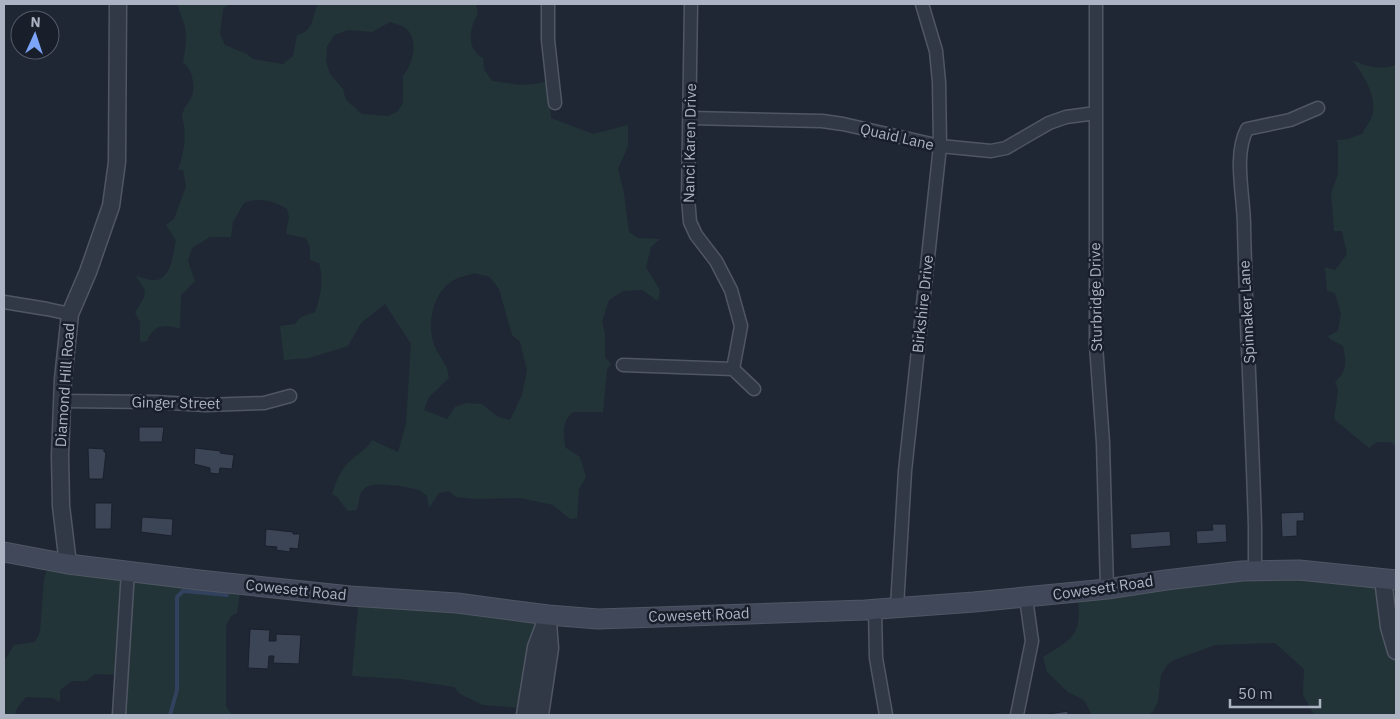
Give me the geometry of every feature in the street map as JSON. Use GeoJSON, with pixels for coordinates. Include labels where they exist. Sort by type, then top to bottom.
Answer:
{"type":"FeatureCollection","features":[{"type":"Feature","properties":{"kind":"main road","name":"Cowesett Road"},"geometry":{"type":"LineString","coordinates":[[4,552],[68,564],[350,596],[598,618],[710,616],[875,609],[1026,598],[1242,571],[1299,570],[1390,579]]}},
{"type":"Feature","properties":{"kind":"street","name":"Diamond Hill Road"},"geometry":{"type":"LineString","coordinates":[[68,564],[61,506],[62,401],[70,314],[94,256],[111,206],[117,162],[118,4]]}},
{"type":"Feature","properties":{"kind":"street"},"geometry":{"type":"LineString","coordinates":[[548,4],[548,40],[555,103]]}},
{"type":"Feature","properties":{"kind":"street","name":"Nanci Karen Drive"},"geometry":{"type":"LineString","coordinates":[[691,4],[688,198],[690,222],[696,235],[716,261],[731,290],[741,326],[733,369]]}},
{"type":"Feature","properties":{"kind":"street","name":"Birkshire Drive"},"geometry":{"type":"LineString","coordinates":[[897,607],[906,472],[940,146],[936,51],[922,4]]}},
{"type":"Feature","properties":{"kind":"street","name":"Sturbridge Drive"},"geometry":{"type":"LineString","coordinates":[[1096,4],[1096,345],[1103,443],[1107,589]]}},
{"type":"Feature","properties":{"kind":"street","name":"Spinnaker Lane"},"geometry":{"type":"LineString","coordinates":[[1255,571],[1253,459],[1240,159],[1241,140],[1247,129],[1290,120],[1318,108]]}},
{"type":"Feature","properties":{"kind":"street","name":"Quaid Lane"},"geometry":{"type":"LineString","coordinates":[[690,118],[822,121],[940,146],[991,151],[1006,148],[1049,123],[1066,117],[1096,113]]}},
{"type":"Feature","properties":{"kind":"street"},"geometry":{"type":"LineString","coordinates":[[4,302],[70,314]]}},
{"type":"Feature","properties":{"kind":"street"},"geometry":{"type":"LineString","coordinates":[[623,365],[733,369],[754,389]]}},
{"type":"Feature","properties":{"kind":"street","name":"Ginger Street"},"geometry":{"type":"LineString","coordinates":[[62,401],[155,402],[205,405],[264,403],[290,396]]}},
{"type":"Feature","properties":{"kind":"street"},"geometry":{"type":"LineString","coordinates":[[119,715],[128,571]]}},
{"type":"Feature","properties":{"kind":"street"},"geometry":{"type":"LineString","coordinates":[[1390,579],[1389,628],[1396,651]]}},
{"type":"Feature","properties":{"kind":"street"},"geometry":{"type":"LineString","coordinates":[[1017,715],[1032,642],[1026,598]]}},
{"type":"Feature","properties":{"kind":"street"},"geometry":{"type":"LineString","coordinates":[[875,609],[876,658],[886,715]]}},
{"type":"Feature","properties":{"kind":"street"},"geometry":{"type":"LineString","coordinates":[[524,715],[536,647],[548,615]]}},
{"type":"Feature","properties":{"kind":"street"},"geometry":{"type":"LineString","coordinates":[[540,715],[550,648],[548,615]]}},
{"type":"Feature","properties":{"kind":"shaded area"},"geometry":{"type":"Polygon","coordinates":[[[178,4],[229,4],[223,9],[220,34],[225,45],[247,54],[253,59],[283,64],[293,56],[297,35],[309,28],[317,6],[320,4],[476,4],[478,14],[471,32],[472,44],[474,49],[483,58],[484,69],[492,81],[520,85],[549,81],[551,118],[593,134],[628,125],[628,146],[618,169],[624,193],[629,232],[638,238],[660,239],[651,247],[646,267],[660,290],[658,301],[642,290],[623,291],[609,300],[602,322],[605,334],[605,357],[611,364],[607,370],[603,412],[573,412],[569,416],[564,428],[565,447],[580,457],[586,477],[579,489],[577,518],[570,519],[553,505],[520,498],[476,499],[456,497],[449,491],[439,493],[429,508],[427,496],[421,491],[400,486],[383,485],[368,486],[360,494],[356,510],[348,511],[336,496],[332,494],[338,477],[346,466],[372,440],[398,452],[406,424],[411,344],[385,304],[361,323],[348,346],[309,358],[284,360],[280,326],[295,324],[301,317],[315,312],[322,282],[319,263],[310,260],[310,247],[306,238],[286,234],[289,217],[287,209],[276,203],[266,200],[255,200],[244,203],[233,222],[231,237],[210,237],[192,248],[188,261],[195,281],[181,295],[180,329],[169,326],[160,327],[153,332],[147,341],[140,342],[140,322],[135,313],[144,297],[145,290],[136,276],[156,280],[165,275],[169,270],[176,240],[166,225],[174,219],[186,186],[183,170],[178,170],[183,154],[185,133],[182,116],[193,94],[193,84],[191,74],[183,63],[186,31],[178,4]],[[390,22],[372,32],[348,30],[334,35],[327,47],[326,61],[330,74],[343,89],[346,100],[362,114],[388,116],[397,112],[403,103],[403,76],[410,65],[414,45],[410,33],[405,28],[390,22]],[[474,273],[452,281],[445,287],[435,302],[431,320],[432,339],[447,369],[449,378],[429,397],[424,410],[447,419],[455,407],[467,403],[482,404],[498,417],[510,420],[522,395],[527,370],[520,342],[512,335],[499,289],[490,277],[474,273]]]}},
{"type":"Feature","properties":{"kind":"shaded area"},"geometry":{"type":"Polygon","coordinates":[[[1353,61],[1375,67],[1396,65],[1396,447],[1391,442],[1377,442],[1369,448],[1334,419],[1338,390],[1335,382],[1344,370],[1345,361],[1343,346],[1328,336],[1338,331],[1341,314],[1335,293],[1327,291],[1325,267],[1335,270],[1347,254],[1342,231],[1334,231],[1331,193],[1338,174],[1338,143],[1336,140],[1348,139],[1362,134],[1373,112],[1371,92],[1353,61]]]}},
{"type":"Feature","properties":{"kind":"shaded area"},"geometry":{"type":"Polygon","coordinates":[[[50,560],[241,585],[237,613],[231,616],[226,626],[226,706],[232,715],[119,715],[120,675],[95,674],[86,681],[72,681],[60,690],[60,702],[52,698],[26,697],[17,708],[15,715],[4,715],[4,661],[14,645],[35,642],[40,632],[44,579],[50,560]]]}},
{"type":"Feature","properties":{"kind":"shaded area"},"geometry":{"type":"Polygon","coordinates":[[[1174,578],[1396,579],[1396,715],[1314,715],[1303,695],[1304,669],[1275,643],[1215,645],[1174,660],[1167,665],[1161,675],[1158,701],[1153,712],[1147,715],[1092,715],[1084,700],[1068,692],[1047,672],[1043,657],[1064,644],[1075,632],[1079,616],[1077,591],[1174,578]]]}},
{"type":"Feature","properties":{"kind":"shaded area"},"geometry":{"type":"Polygon","coordinates":[[[359,597],[536,613],[523,707],[483,705],[460,694],[454,687],[401,679],[352,676],[359,597]]]}},
{"type":"Feature","properties":{"kind":"building"},"geometry":{"type":"Polygon","coordinates":[[[139,427],[164,427],[162,442],[139,442],[139,427]]]}},
{"type":"Feature","properties":{"kind":"building"},"geometry":{"type":"Polygon","coordinates":[[[88,448],[104,449],[104,452],[106,452],[103,479],[89,479],[88,448]]]}},
{"type":"Feature","properties":{"kind":"building"},"geometry":{"type":"Polygon","coordinates":[[[195,448],[221,451],[220,453],[234,455],[232,469],[220,468],[219,474],[210,473],[210,468],[194,464],[195,448]]]}},
{"type":"Feature","properties":{"kind":"building"},"geometry":{"type":"Polygon","coordinates":[[[95,503],[112,503],[111,529],[95,529],[95,503]]]}},
{"type":"Feature","properties":{"kind":"building"},"geometry":{"type":"Polygon","coordinates":[[[1304,512],[1304,521],[1297,521],[1297,536],[1282,537],[1281,513],[1304,512]]]}},
{"type":"Feature","properties":{"kind":"building"},"geometry":{"type":"Polygon","coordinates":[[[142,517],[173,519],[172,536],[141,532],[142,517]]]}},
{"type":"Feature","properties":{"kind":"building"},"geometry":{"type":"Polygon","coordinates":[[[1212,524],[1226,524],[1227,542],[1197,544],[1196,531],[1213,530],[1212,524]]]}},
{"type":"Feature","properties":{"kind":"building"},"geometry":{"type":"Polygon","coordinates":[[[266,529],[300,534],[298,549],[290,548],[290,552],[276,550],[277,547],[265,546],[266,529]]]}},
{"type":"Feature","properties":{"kind":"building"},"geometry":{"type":"Polygon","coordinates":[[[1170,531],[1171,546],[1131,549],[1130,534],[1170,531]]]}},
{"type":"Feature","properties":{"kind":"building"},"geometry":{"type":"Polygon","coordinates":[[[250,629],[270,630],[269,641],[276,641],[276,634],[301,635],[299,664],[273,663],[274,656],[269,656],[268,669],[248,668],[250,629]]]}},
{"type":"Feature","properties":{"kind":"building"},"geometry":{"type":"Polygon","coordinates":[[[1068,711],[1068,715],[1043,715],[1068,711]]]}},
{"type":"Feature","properties":{"kind":"waterway"},"geometry":{"type":"LineString","coordinates":[[170,715],[177,690],[177,597],[183,591],[227,595]]}}]}
